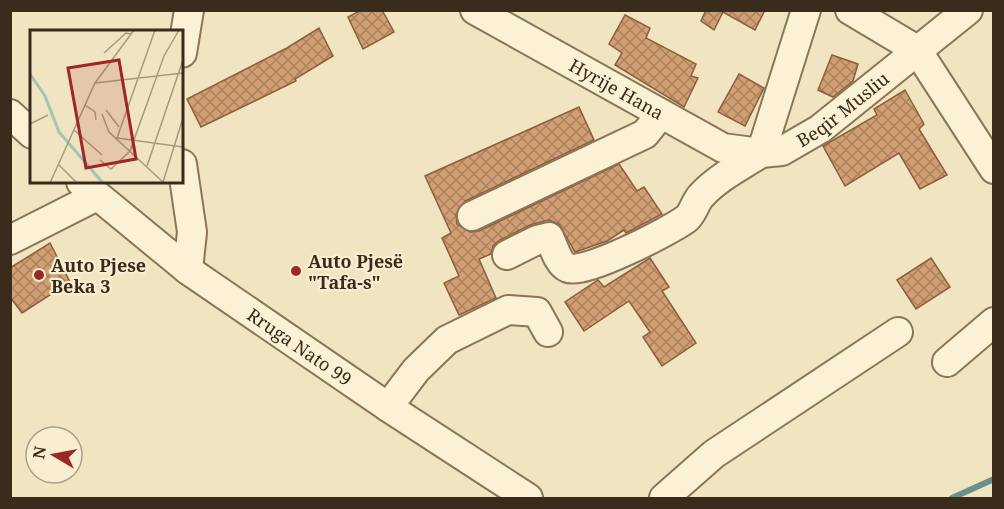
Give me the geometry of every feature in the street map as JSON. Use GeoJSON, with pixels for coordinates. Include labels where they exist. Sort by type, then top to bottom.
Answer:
{"type":"FeatureCollection","features":[{"type":"Feature","properties":{"kind":"street"},"geometry":{"type":"LineString","coordinates":[[183,47],[189,10]]}},
{"type":"Feature","properties":{"kind":"street","name":"Hyrije Hana"},"geometry":{"type":"LineString","coordinates":[[475,10],[723,148],[761,153]]}},
{"type":"Feature","properties":{"kind":"street"},"geometry":{"type":"LineString","coordinates":[[507,255],[537,240],[549,237],[561,262],[567,268],[579,271],[605,261],[688,218],[699,197],[723,177],[761,153],[806,10]]}},
{"type":"Feature","properties":{"kind":"street"},"geometry":{"type":"LineString","coordinates":[[850,10],[916,50],[993,169]]}},
{"type":"Feature","properties":{"kind":"street","name":"Beqir Musliu"},"geometry":{"type":"LineString","coordinates":[[761,153],[782,151],[820,129],[968,10]]}},
{"type":"Feature","properties":{"kind":"street"},"geometry":{"type":"LineString","coordinates":[[10,114],[30,132]]}},
{"type":"Feature","properties":{"kind":"street"},"geometry":{"type":"LineString","coordinates":[[472,216],[645,134],[661,114]]}},
{"type":"Feature","properties":{"kind":"street"},"geometry":{"type":"LineString","coordinates":[[183,171],[192,232],[188,270]]}},
{"type":"Feature","properties":{"kind":"street"},"geometry":{"type":"LineString","coordinates":[[10,240],[89,189]]}},
{"type":"Feature","properties":{"kind":"street","name":"Rruga Nato 99"},"geometry":{"type":"LineString","coordinates":[[89,189],[188,270],[388,407],[528,498]]}},
{"type":"Feature","properties":{"kind":"street"},"geometry":{"type":"LineString","coordinates":[[388,407],[416,370],[447,340],[476,324],[508,310],[537,312],[548,332]]}},
{"type":"Feature","properties":{"kind":"street"},"geometry":{"type":"LineString","coordinates":[[947,362],[993,322]]}},
{"type":"Feature","properties":{"kind":"street"},"geometry":{"type":"LineString","coordinates":[[664,498],[714,454],[898,332]]}},
{"type":"Feature","properties":{"kind":"building"},"geometry":{"type":"Polygon","coordinates":[[[361,10],[382,10],[394,32],[363,49],[348,17],[361,10]]]}},
{"type":"Feature","properties":{"kind":"building"},"geometry":{"type":"Polygon","coordinates":[[[706,10],[765,10],[755,30],[723,12],[714,30],[701,21],[706,10]]]}},
{"type":"Feature","properties":{"kind":"building"},"geometry":{"type":"Polygon","coordinates":[[[625,15],[650,28],[646,38],[696,64],[691,76],[698,78],[684,107],[615,65],[622,53],[609,44],[625,15]]]}},
{"type":"Feature","properties":{"kind":"building"},"geometry":{"type":"Polygon","coordinates":[[[319,28],[333,56],[295,79],[296,81],[201,127],[187,99],[287,48],[319,28]]]}},
{"type":"Feature","properties":{"kind":"building"},"geometry":{"type":"Polygon","coordinates":[[[832,55],[858,64],[853,81],[833,97],[818,90],[832,55]]]}},
{"type":"Feature","properties":{"kind":"building"},"geometry":{"type":"Polygon","coordinates":[[[739,74],[764,88],[745,126],[718,112],[739,74]]]}},
{"type":"Feature","properties":{"kind":"building"},"geometry":{"type":"Polygon","coordinates":[[[905,90],[924,124],[919,129],[947,175],[920,189],[899,153],[845,186],[823,146],[877,115],[874,109],[905,90]]]}},
{"type":"Feature","properties":{"kind":"building"},"geometry":{"type":"Polygon","coordinates":[[[579,107],[594,140],[465,201],[456,214],[457,224],[470,232],[479,231],[619,164],[637,191],[644,187],[662,214],[626,233],[624,230],[607,241],[575,252],[559,224],[549,220],[530,225],[500,240],[493,246],[491,254],[479,259],[496,298],[459,315],[444,283],[459,276],[442,238],[451,233],[425,176],[579,107]]]}},
{"type":"Feature","properties":{"kind":"building","name":"Auto Pjese Beka 3"},"geometry":{"type":"Polygon","coordinates":[[[50,243],[70,282],[22,313],[10,297],[10,268],[50,243]]]}},
{"type":"Feature","properties":{"kind":"building"},"geometry":{"type":"Polygon","coordinates":[[[650,258],[669,287],[662,291],[696,343],[662,366],[643,337],[650,332],[629,301],[584,331],[565,302],[598,280],[604,287],[650,258]]]}},
{"type":"Feature","properties":{"kind":"building"},"geometry":{"type":"Polygon","coordinates":[[[931,258],[950,287],[916,309],[897,280],[931,258]]]}},
{"type":"Feature","properties":{"kind":"waterway"},"geometry":{"type":"LineString","coordinates":[[952,498],[994,479]]}},
{"type":"Feature","properties":{"kind":"place","name":"Auto Pjesë \"Tafa-s\""},"geometry":{"type":"Point","coordinates":[296,271]}},
{"type":"Feature","properties":{"kind":"place","name":"Auto Pjese Beka 3"},"geometry":{"type":"Point","coordinates":[39,275]}}]}
